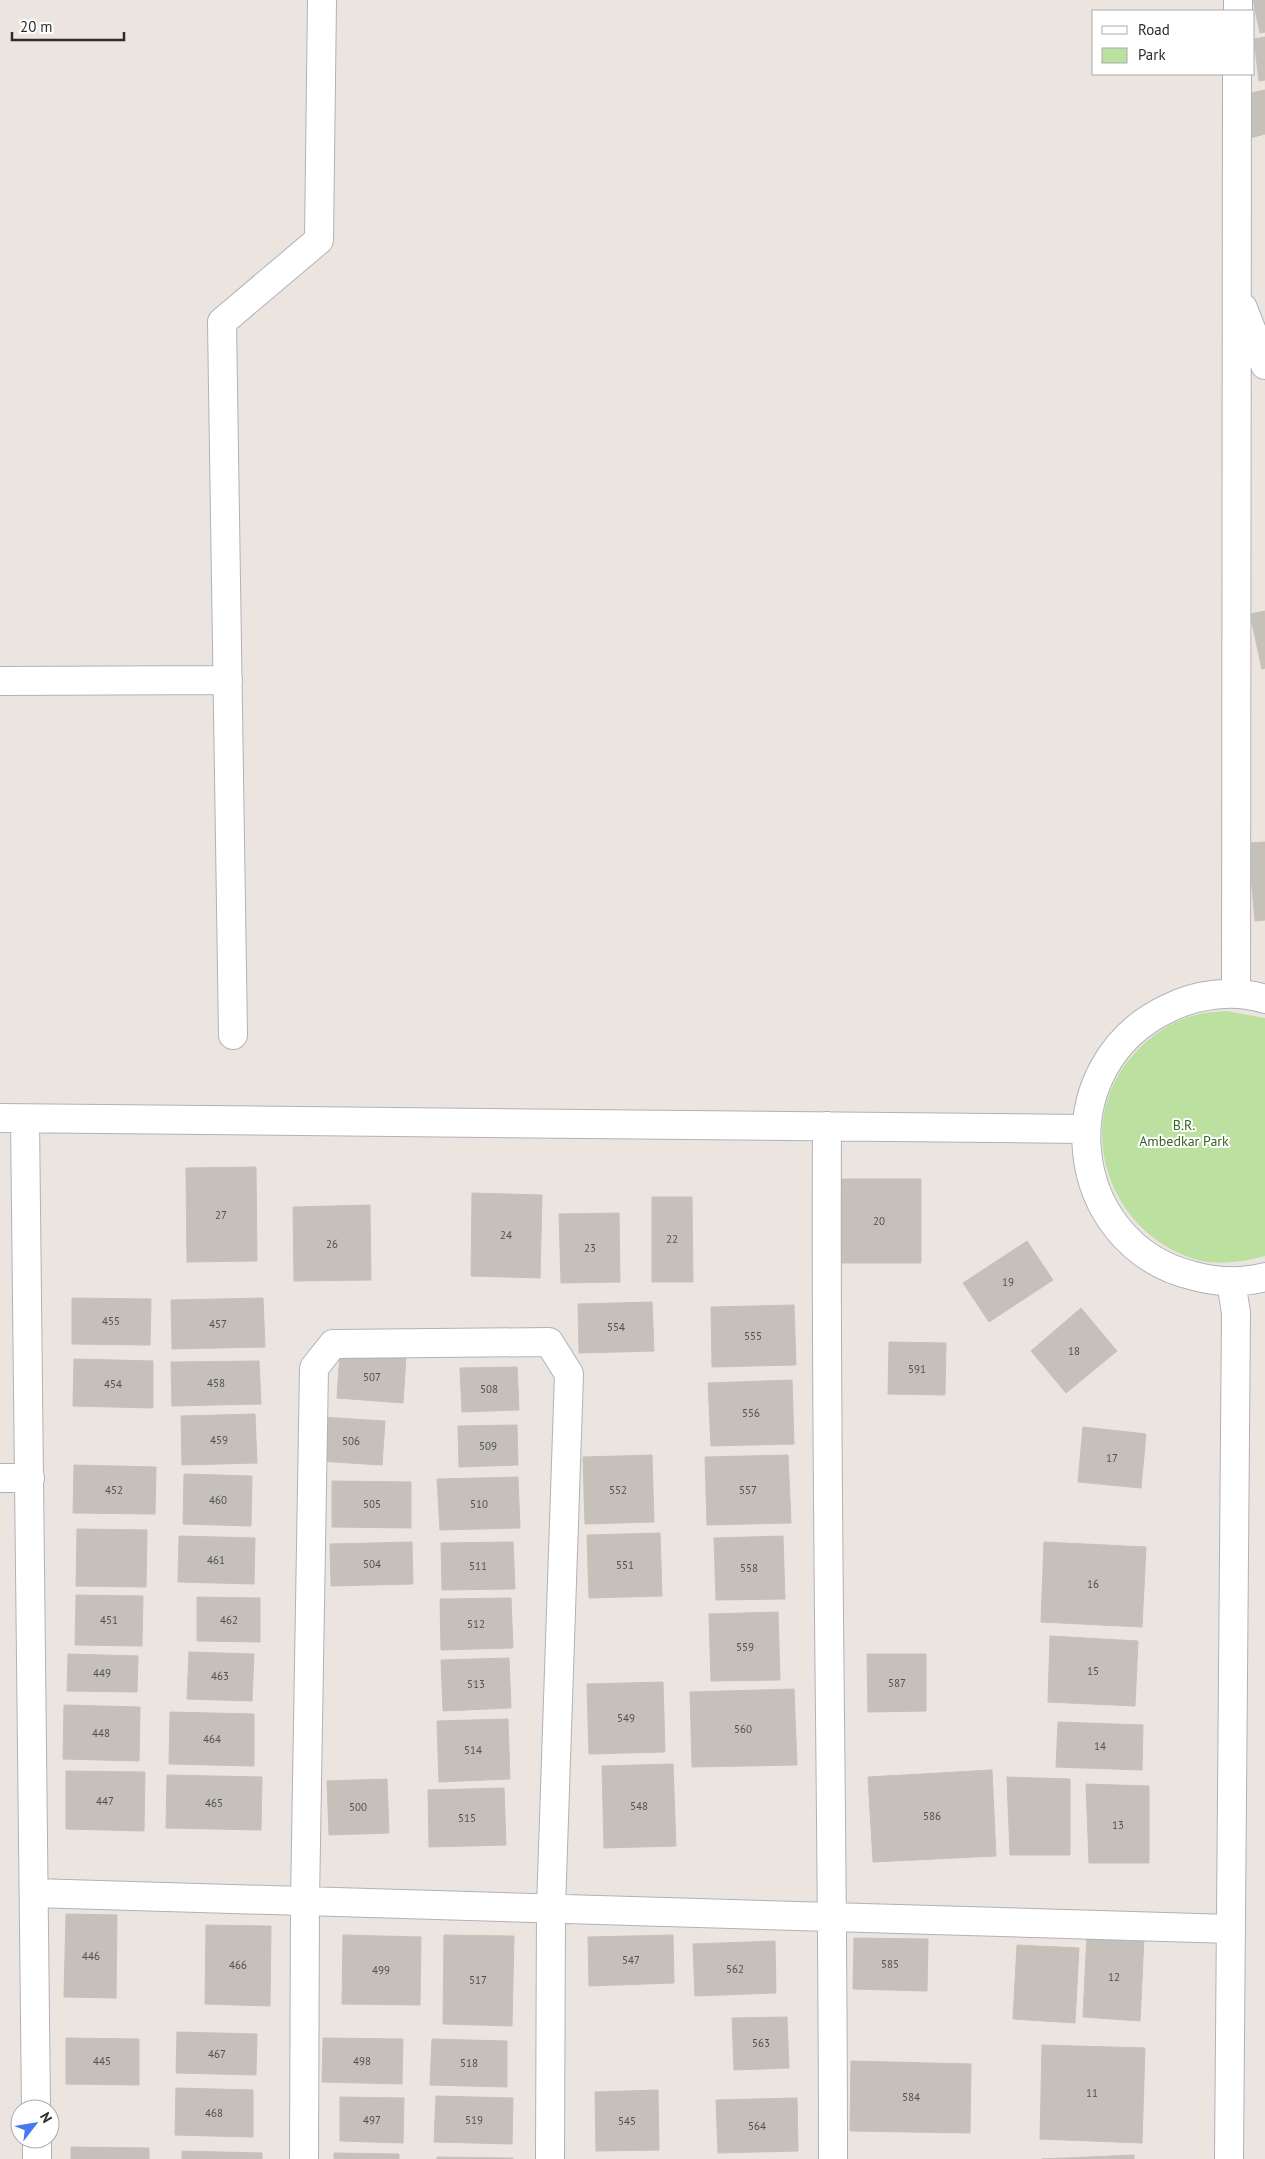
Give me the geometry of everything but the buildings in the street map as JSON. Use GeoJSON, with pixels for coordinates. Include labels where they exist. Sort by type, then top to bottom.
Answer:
{"type":"FeatureCollection","features":[{"type":"Feature","properties":{"kind":"street"},"geometry":{"type":"LineString","coordinates":[[233,1035],[222,322],[319,240],[322,0]]}},
{"type":"Feature","properties":{"kind":"street"},"geometry":{"type":"LineString","coordinates":[[1236,994],[1238,75]]}},
{"type":"Feature","properties":{"kind":"street"},"geometry":{"type":"LineString","coordinates":[[1237,294],[1265,365]]}},
{"type":"Feature","properties":{"kind":"street"},"geometry":{"type":"LineString","coordinates":[[0,681],[228,680]]}},
{"type":"Feature","properties":{"kind":"street"},"geometry":{"type":"LineString","coordinates":[[1265,999],[1236,994],[1208,996],[1180,1002],[1155,1014],[1133,1031],[1114,1051],[1099,1075],[1090,1101],[1085,1129],[1092,1181],[1116,1227],[1135,1246],[1156,1262],[1180,1273],[1205,1279],[1231,1281],[1265,1276]]}},
{"type":"Feature","properties":{"kind":"street"},"geometry":{"type":"LineString","coordinates":[[36,2099],[30,1478],[13,1119],[1085,1129]]}},
{"type":"Feature","properties":{"kind":"street"},"geometry":{"type":"LineString","coordinates":[[827,1126],[826,1342],[833,1917],[833,2159]]}},
{"type":"Feature","properties":{"kind":"street"},"geometry":{"type":"LineString","coordinates":[[1229,2159],[1236,1323],[1231,1281]]}},
{"type":"Feature","properties":{"kind":"street"},"geometry":{"type":"LineString","coordinates":[[304,2159],[305,1901],[314,1368],[333,1344],[549,1342],[569,1374],[551,1908],[550,2159]]}},
{"type":"Feature","properties":{"kind":"street"},"geometry":{"type":"LineString","coordinates":[[0,1478],[30,1478]]}},
{"type":"Feature","properties":{"kind":"street"},"geometry":{"type":"LineString","coordinates":[[34,1893],[1231,1929]]}},
{"type":"Feature","properties":{"kind":"green space","name":"B.R. Ambedkar Park"},"geometry":{"type":"Polygon","coordinates":[[[1226,1011],[1265,1018],[1265,1256],[1242,1261],[1218,1263],[1202,1261],[1170,1249],[1144,1230],[1123,1205],[1109,1176],[1103,1146],[1104,1114],[1114,1083],[1133,1055],[1146,1042],[1178,1021],[1199,1014],[1226,1011]]]}}]}
